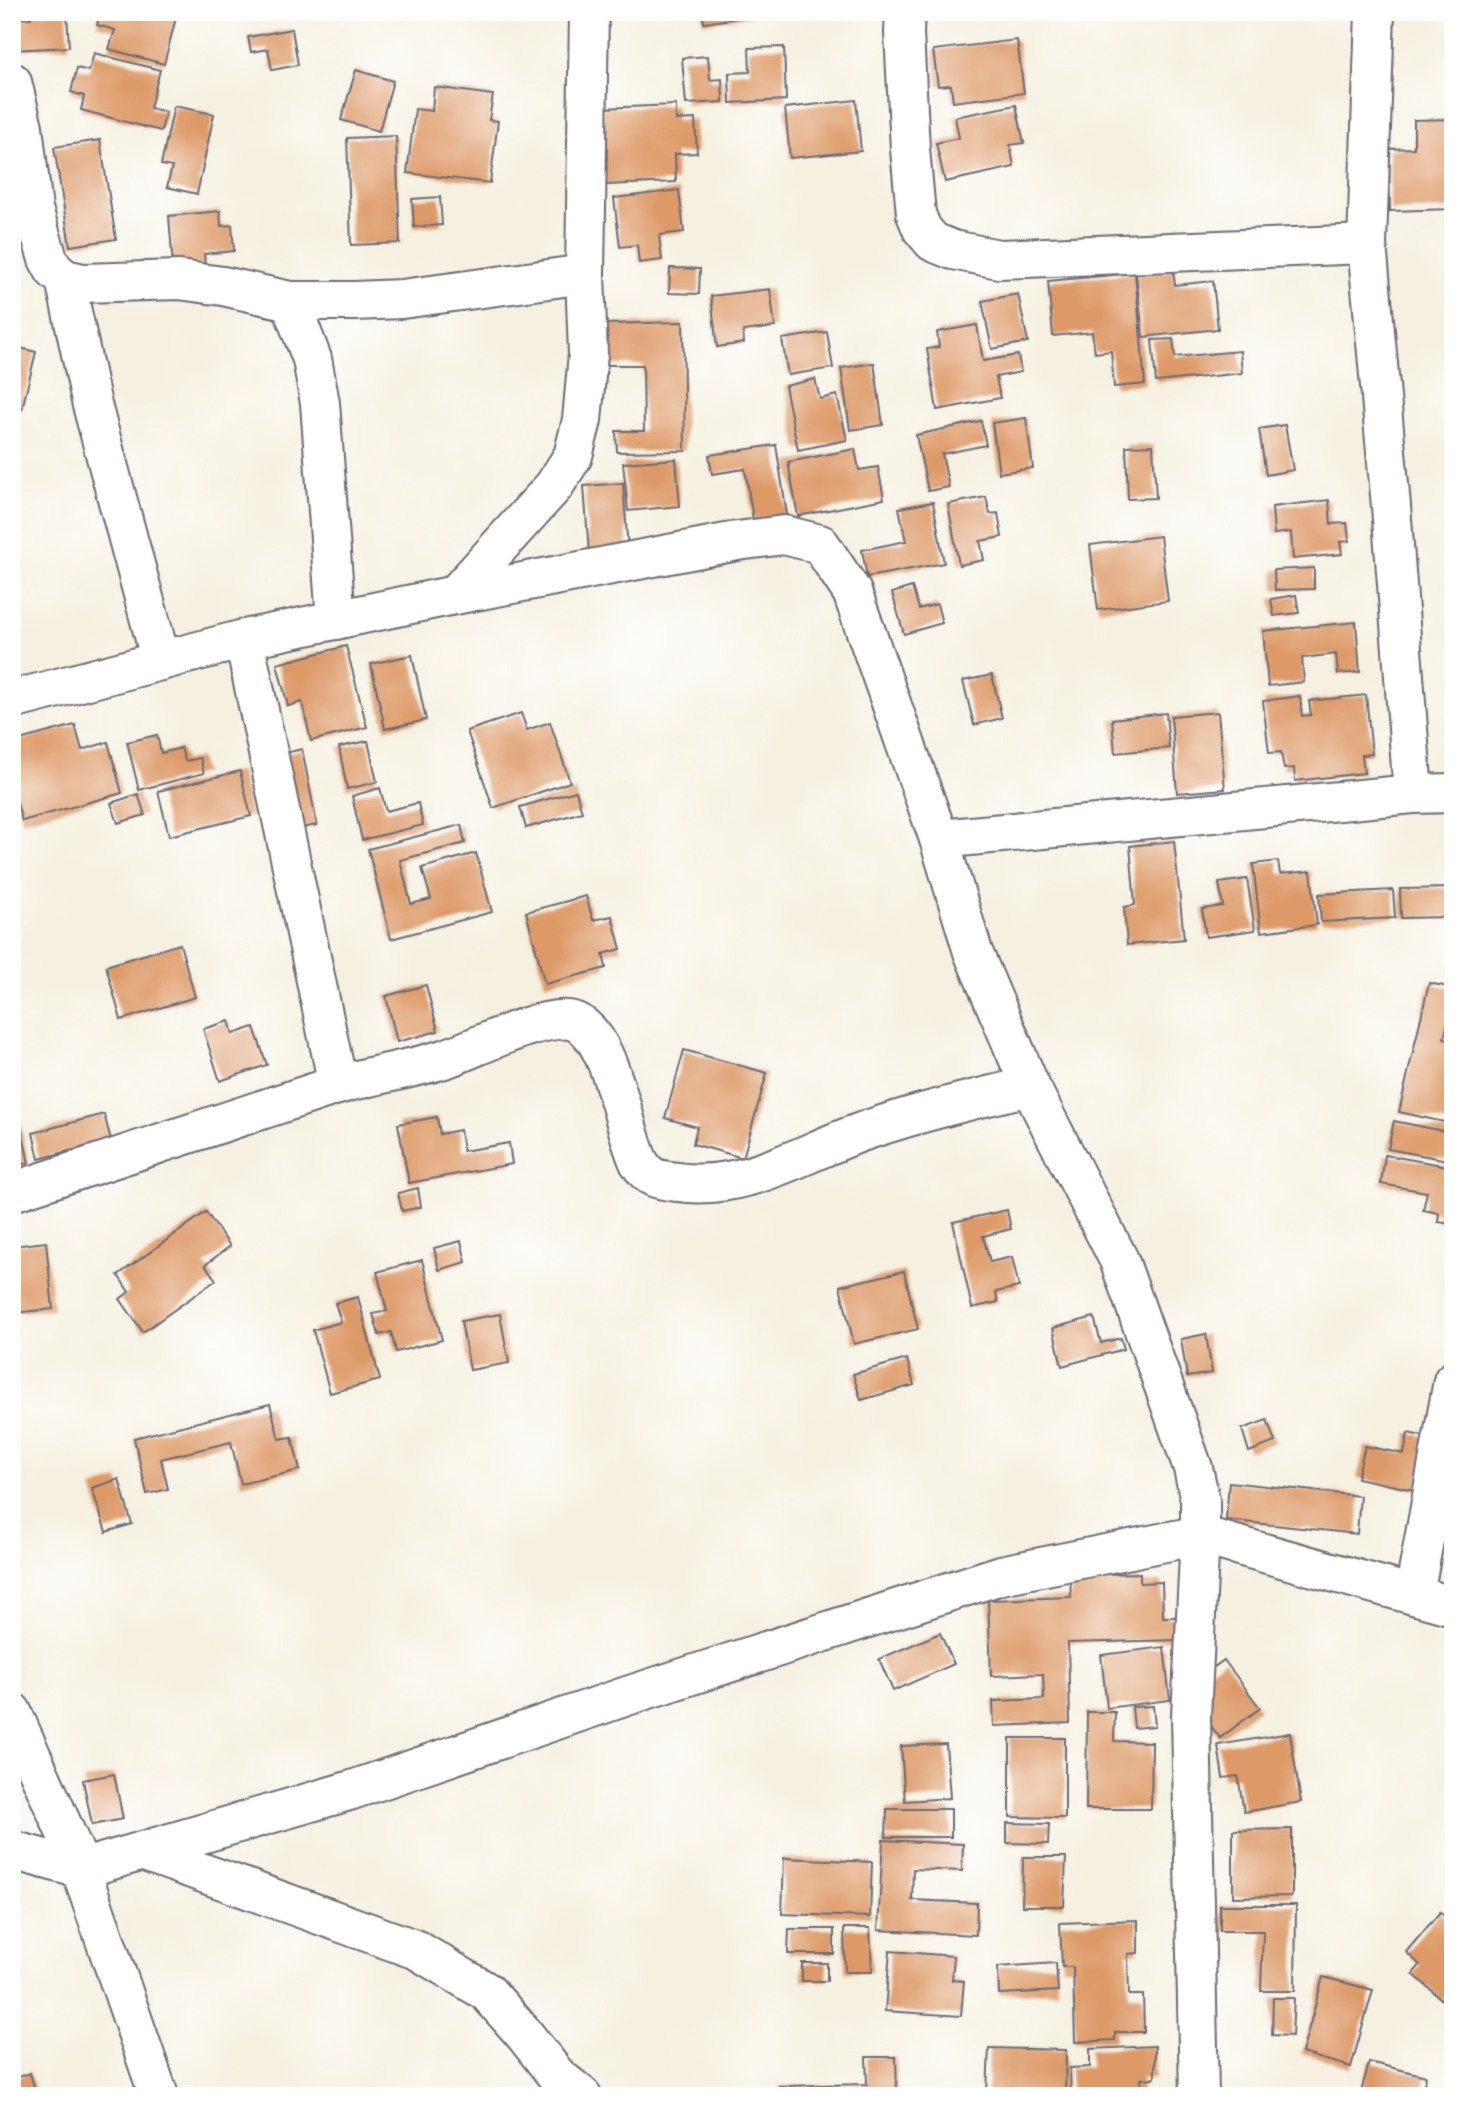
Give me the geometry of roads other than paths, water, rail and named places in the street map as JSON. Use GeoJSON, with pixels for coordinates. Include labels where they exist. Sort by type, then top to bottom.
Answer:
{"type":"FeatureCollection","features":[{"type":"Feature","properties":{"kind":"street"},"geometry":{"type":"LineString","coordinates":[[455,595],[554,486],[573,456],[582,420],[589,354],[585,274],[589,12]]}},
{"type":"Feature","properties":{"kind":"street"},"geometry":{"type":"LineString","coordinates":[[905,12],[904,33],[916,214],[922,229],[933,242],[953,250],[999,259],[1367,244]]}},
{"type":"Feature","properties":{"kind":"street"},"geometry":{"type":"LineString","coordinates":[[1375,12],[1367,244],[1413,794]]}},
{"type":"Feature","properties":{"kind":"street"},"geometry":{"type":"LineString","coordinates":[[12,82],[23,127],[33,209],[48,259],[54,270],[65,279],[83,283],[179,280],[223,286],[290,301],[354,301],[402,299],[585,274]]}},
{"type":"Feature","properties":{"kind":"street"},"geometry":{"type":"LineString","coordinates":[[65,279],[92,405],[161,661]]}},
{"type":"Feature","properties":{"kind":"street"},"geometry":{"type":"LineString","coordinates":[[290,301],[312,359],[320,403],[336,620]]}},
{"type":"Feature","properties":{"kind":"street"},"geometry":{"type":"LineString","coordinates":[[12,700],[244,639],[455,595],[737,541],[784,535],[820,544],[852,592],[939,839],[973,952],[1030,1086],[1119,1260],[1193,1468],[1200,1500],[1191,1716],[1199,2096]]}},
{"type":"Feature","properties":{"kind":"street"},"geometry":{"type":"LineString","coordinates":[[244,639],[338,1085]]}},
{"type":"Feature","properties":{"kind":"street"},"geometry":{"type":"LineString","coordinates":[[939,839],[1413,794],[1453,793]]}},
{"type":"Feature","properties":{"kind":"street"},"geometry":{"type":"LineString","coordinates":[[12,1192],[338,1085],[445,1059],[537,1025],[568,1020],[581,1024],[596,1040],[611,1074],[640,1163],[654,1179],[692,1184],[733,1182],[865,1130],[1030,1086]]}},
{"type":"Feature","properties":{"kind":"street"},"geometry":{"type":"LineString","coordinates":[[1414,1595],[1453,1381]]}},
{"type":"Feature","properties":{"kind":"street"},"geometry":{"type":"LineString","coordinates":[[12,1850],[81,1869],[352,1790],[627,1696],[1001,1575],[1200,1535],[1453,1606]]}},
{"type":"Feature","properties":{"kind":"street"},"geometry":{"type":"LineString","coordinates":[[12,1712],[81,1869],[159,2096]]}},
{"type":"Feature","properties":{"kind":"street"},"geometry":{"type":"LineString","coordinates":[[142,1851],[417,1950],[486,1992],[557,2076],[582,2096]]}}]}
